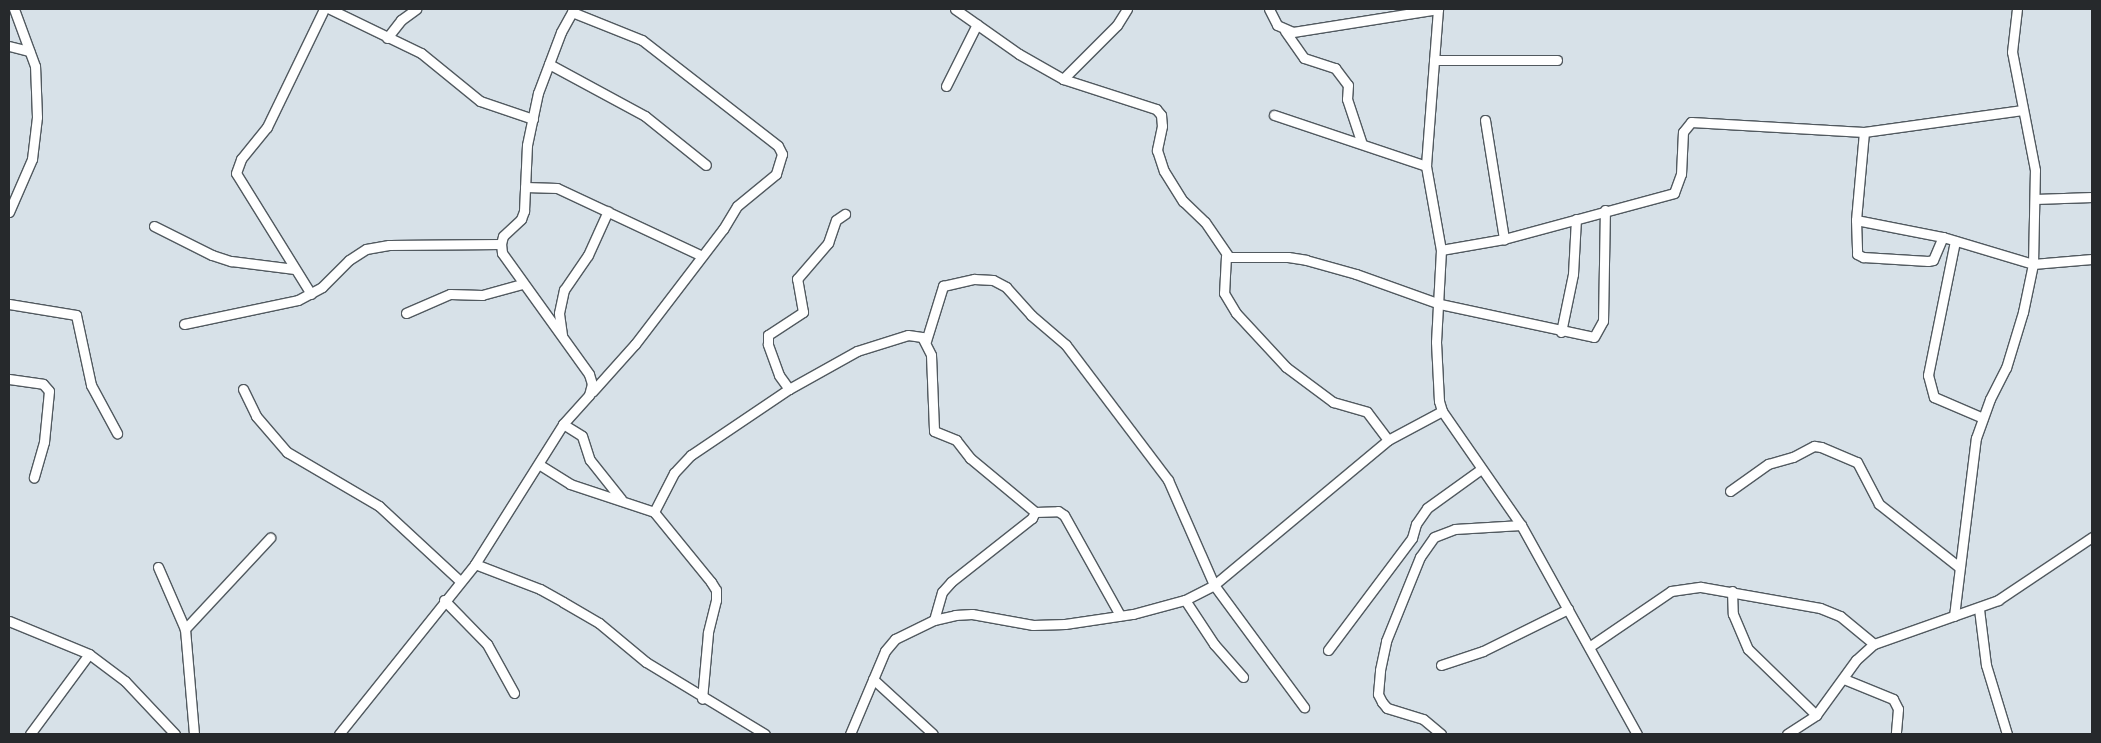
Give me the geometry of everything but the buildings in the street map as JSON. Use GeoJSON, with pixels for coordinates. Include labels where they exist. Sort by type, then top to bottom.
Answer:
{"type":"FeatureCollection","features":[{"type":"Feature","properties":{"kind":"street"},"geometry":{"type":"LineString","coordinates":[[311,294],[236,173],[241,159],[267,127],[330,9],[434,62],[480,101],[532,120]]}},
{"type":"Feature","properties":{"kind":"street"},"geometry":{"type":"LineString","coordinates":[[387,38],[401,20],[416,9]]}},
{"type":"Feature","properties":{"kind":"street"},"geometry":{"type":"LineString","coordinates":[[955,9],[1019,54],[1063,79],[1156,109],[1162,126],[1157,150],[1164,171],[1183,201],[1211,230],[1226,256],[1224,293],[1236,313],[1286,367],[1333,402],[1367,412],[1388,440]]}},
{"type":"Feature","properties":{"kind":"street"},"geometry":{"type":"LineString","coordinates":[[1063,79],[1117,25],[1127,9]]}},
{"type":"Feature","properties":{"kind":"street"},"geometry":{"type":"LineString","coordinates":[[1269,9],[1277,25],[1285,31],[1304,58],[1335,68],[1348,85],[1347,99],[1362,144]]}},
{"type":"Feature","properties":{"kind":"street"},"geometry":{"type":"LineString","coordinates":[[1285,31],[1332,27],[1438,9],[1426,166],[1440,250],[1440,304],[1436,342],[1442,411],[1521,525],[1637,734]]}},
{"type":"Feature","properties":{"kind":"street"},"geometry":{"type":"LineString","coordinates":[[1954,616],[1972,462],[1982,418],[2006,368],[2023,312],[2033,264],[2035,170],[2012,52],[2017,9]]}},
{"type":"Feature","properties":{"kind":"street"},"geometry":{"type":"LineString","coordinates":[[9,212],[32,159],[37,138],[38,81],[16,10]]}},
{"type":"Feature","properties":{"kind":"street"},"geometry":{"type":"LineString","coordinates":[[338,734],[474,564],[540,465],[563,424],[635,344],[702,256],[737,206],[776,174],[782,154],[778,146],[642,40],[573,10],[549,64],[532,120],[527,145],[521,219],[503,236],[501,244],[502,253],[522,284],[589,374],[592,384],[589,395]]}},
{"type":"Feature","properties":{"kind":"street"},"geometry":{"type":"LineString","coordinates":[[946,86],[977,24]]}},
{"type":"Feature","properties":{"kind":"street"},"geometry":{"type":"LineString","coordinates":[[9,46],[29,51]]}},
{"type":"Feature","properties":{"kind":"street"},"geometry":{"type":"LineString","coordinates":[[1434,60],[1557,60]]}},
{"type":"Feature","properties":{"kind":"street"},"geometry":{"type":"LineString","coordinates":[[549,64],[645,116],[706,165]]}},
{"type":"Feature","properties":{"kind":"street"},"geometry":{"type":"LineString","coordinates":[[1440,250],[1504,239],[1605,210],[1674,193],[1681,174],[1683,132],[1691,122],[1864,132],[2022,110]]}},
{"type":"Feature","properties":{"kind":"street"},"geometry":{"type":"LineString","coordinates":[[1274,115],[1426,166]]}},
{"type":"Feature","properties":{"kind":"street"},"geometry":{"type":"LineString","coordinates":[[1485,120],[1504,239]]}},
{"type":"Feature","properties":{"kind":"street"},"geometry":{"type":"LineString","coordinates":[[1864,132],[1855,249],[1863,257],[1928,262],[1933,260],[1943,237]]}},
{"type":"Feature","properties":{"kind":"street"},"geometry":{"type":"LineString","coordinates":[[525,187],[557,188],[702,256]]}},
{"type":"Feature","properties":{"kind":"street"},"geometry":{"type":"LineString","coordinates":[[2035,199],[2092,198]]}},
{"type":"Feature","properties":{"kind":"street"},"geometry":{"type":"LineString","coordinates":[[1226,256],[1288,257],[1306,260],[1356,274],[1440,304],[1561,332],[1594,337],[1599,333],[1605,283],[1605,210]]}},
{"type":"Feature","properties":{"kind":"street"},"geometry":{"type":"LineString","coordinates":[[562,336],[559,313],[564,290],[588,255],[608,211]]}},
{"type":"Feature","properties":{"kind":"street"},"geometry":{"type":"LineString","coordinates":[[789,389],[779,375],[768,344],[768,335],[805,309],[797,279],[828,243],[836,220],[845,214]]}},
{"type":"Feature","properties":{"kind":"street"},"geometry":{"type":"LineString","coordinates":[[1561,332],[1573,274],[1576,219]]}},
{"type":"Feature","properties":{"kind":"street"},"geometry":{"type":"LineString","coordinates":[[1856,220],[1943,237],[2033,264],[2092,259]]}},
{"type":"Feature","properties":{"kind":"street"},"geometry":{"type":"LineString","coordinates":[[154,226],[212,255],[231,261],[296,268]]}},
{"type":"Feature","properties":{"kind":"street"},"geometry":{"type":"LineString","coordinates":[[1955,242],[1928,375],[1934,397],[1982,418]]}},
{"type":"Feature","properties":{"kind":"street"},"geometry":{"type":"LineString","coordinates":[[184,324],[298,300],[311,294],[349,260],[366,250],[389,245],[501,244]]}},
{"type":"Feature","properties":{"kind":"street"},"geometry":{"type":"LineString","coordinates":[[1035,512],[970,458],[956,440],[934,431],[931,354],[926,341],[943,286],[974,279],[993,280],[1006,287],[1066,345],[1168,480],[1214,585],[1304,707]]}},
{"type":"Feature","properties":{"kind":"street"},"geometry":{"type":"LineString","coordinates":[[406,313],[450,294],[482,295],[522,284]]}},
{"type":"Feature","properties":{"kind":"street"},"geometry":{"type":"LineString","coordinates":[[9,304],[76,315],[91,385],[117,433]]}},
{"type":"Feature","properties":{"kind":"street"},"geometry":{"type":"LineString","coordinates":[[654,512],[674,473],[690,455],[789,389],[857,351],[908,335],[915,335],[926,341]]}},
{"type":"Feature","properties":{"kind":"street"},"geometry":{"type":"LineString","coordinates":[[9,379],[43,384],[49,391],[44,442],[34,478]]}},
{"type":"Feature","properties":{"kind":"street"},"geometry":{"type":"LineString","coordinates":[[244,389],[256,416],[287,452],[379,506],[460,581]]}},
{"type":"Feature","properties":{"kind":"street"},"geometry":{"type":"LineString","coordinates":[[850,734],[885,651],[895,639],[934,620],[972,614],[1033,624],[1065,624],[1120,616],[1185,600],[1214,585],[1388,440],[1442,411]]}},
{"type":"Feature","properties":{"kind":"street"},"geometry":{"type":"LineString","coordinates":[[563,424],[582,436],[590,460],[622,500]]}},
{"type":"Feature","properties":{"kind":"street"},"geometry":{"type":"LineString","coordinates":[[1730,491],[1768,464],[1793,457],[1814,446],[1822,447],[1857,462],[1879,504],[1959,567]]}},
{"type":"Feature","properties":{"kind":"street"},"geometry":{"type":"LineString","coordinates":[[540,465],[570,484],[654,512],[716,590],[706,652],[702,699]]}},
{"type":"Feature","properties":{"kind":"street"},"geometry":{"type":"LineString","coordinates":[[1328,650],[1412,538],[1416,524],[1427,508],[1481,469]]}},
{"type":"Feature","properties":{"kind":"street"},"geometry":{"type":"LineString","coordinates":[[934,620],[942,592],[946,587],[1035,512],[1050,510],[1064,515],[1120,616]]}},
{"type":"Feature","properties":{"kind":"street"},"geometry":{"type":"LineString","coordinates":[[1441,734],[1423,718],[1388,708],[1382,702],[1378,694],[1380,670],[1386,640],[1420,558],[1434,537],[1454,529],[1521,525]]}},
{"type":"Feature","properties":{"kind":"street"},"geometry":{"type":"LineString","coordinates":[[1787,734],[1816,715],[1856,660],[1874,644],[1979,609],[1998,600],[2092,537]]}},
{"type":"Feature","properties":{"kind":"street"},"geometry":{"type":"LineString","coordinates":[[185,629],[270,538]]}},
{"type":"Feature","properties":{"kind":"street"},"geometry":{"type":"LineString","coordinates":[[474,564],[540,588],[598,623],[646,662],[702,699],[765,734]]}},
{"type":"Feature","properties":{"kind":"street"},"geometry":{"type":"LineString","coordinates":[[158,567],[185,629],[194,734]]}},
{"type":"Feature","properties":{"kind":"street"},"geometry":{"type":"LineString","coordinates":[[1589,647],[1671,591],[1701,587],[1732,591],[1831,611],[1874,644]]}},
{"type":"Feature","properties":{"kind":"street"},"geometry":{"type":"LineString","coordinates":[[1732,591],[1736,623],[1748,649],[1816,715]]}},
{"type":"Feature","properties":{"kind":"street"},"geometry":{"type":"LineString","coordinates":[[444,600],[487,644],[514,693]]}},
{"type":"Feature","properties":{"kind":"street"},"geometry":{"type":"LineString","coordinates":[[1185,600],[1214,644],[1243,677]]}},
{"type":"Feature","properties":{"kind":"street"},"geometry":{"type":"LineString","coordinates":[[1441,665],[1483,651],[1568,609]]}},
{"type":"Feature","properties":{"kind":"street"},"geometry":{"type":"LineString","coordinates":[[1979,609],[1986,665],[2007,734]]}},
{"type":"Feature","properties":{"kind":"street"},"geometry":{"type":"LineString","coordinates":[[9,621],[88,654],[125,681],[176,734]]}},
{"type":"Feature","properties":{"kind":"street"},"geometry":{"type":"LineString","coordinates":[[30,734],[88,654]]}},
{"type":"Feature","properties":{"kind":"street"},"geometry":{"type":"LineString","coordinates":[[873,679],[933,734]]}},
{"type":"Feature","properties":{"kind":"street"},"geometry":{"type":"LineString","coordinates":[[1844,679],[1893,699],[1898,709],[1896,734]]}}]}
